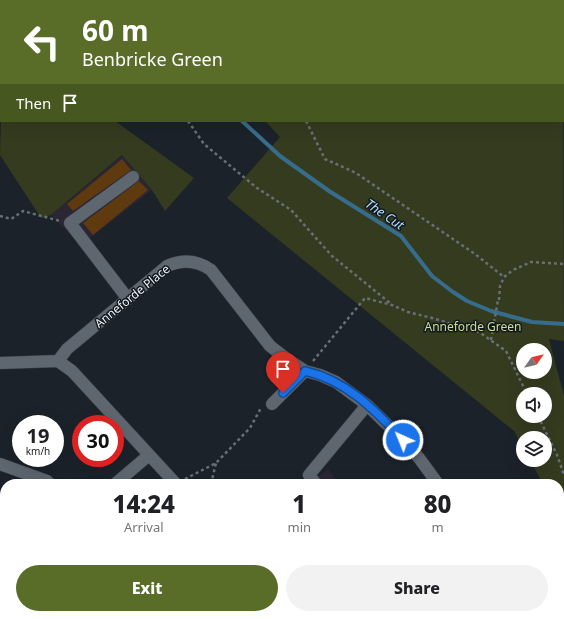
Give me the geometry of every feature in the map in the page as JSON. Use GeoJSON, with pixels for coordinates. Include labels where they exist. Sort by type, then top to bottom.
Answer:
{"type":"FeatureCollection","features":[{"type":"Feature","properties":{"kind":"street"},"geometry":{"type":"LineString","coordinates":[[128,299],[70,223],[133,176]]}},
{"type":"Feature","properties":{"kind":"street","name":"Anneforde Place"},"geometry":{"type":"LineString","coordinates":[[58,361],[67,349],[167,266],[182,261],[197,263],[211,270],[270,346],[305,371],[320,375],[336,382],[367,405],[403,440],[434,479]]}},
{"type":"Feature","properties":{"kind":"street"},"geometry":{"type":"LineString","coordinates":[[0,363],[58,361],[72,372],[172,479]]}},
{"type":"Feature","properties":{"kind":"street"},"geometry":{"type":"LineString","coordinates":[[272,404],[305,371]]}},
{"type":"Feature","properties":{"kind":"street"},"geometry":{"type":"LineString","coordinates":[[312,479],[309,475],[367,405]]}},
{"type":"Feature","properties":{"kind":"street"},"geometry":{"type":"LineString","coordinates":[[121,479],[150,455]]}},
{"type":"Feature","properties":{"kind":"street"},"geometry":{"type":"LineString","coordinates":[[0,464],[42,479]]}},
{"type":"Feature","properties":{"kind":"path"},"geometry":{"type":"LineString","coordinates":[[189,122],[204,144],[257,188],[291,210],[332,256],[392,305]]}},
{"type":"Feature","properties":{"kind":"path"},"geometry":{"type":"LineString","coordinates":[[306,122],[325,159],[356,173],[469,250],[504,277]]}},
{"type":"Feature","properties":{"kind":"path"},"geometry":{"type":"LineString","coordinates":[[0,216],[11,219],[23,211],[70,223]]}},
{"type":"Feature","properties":{"kind":"path"},"geometry":{"type":"LineString","coordinates":[[491,340],[500,286],[504,277],[513,270],[531,262],[564,264]]}},
{"type":"Feature","properties":{"kind":"path"},"geometry":{"type":"LineString","coordinates":[[499,295],[499,300]]}},
{"type":"Feature","properties":{"kind":"path"},"geometry":{"type":"LineString","coordinates":[[305,371],[365,298],[479,332],[506,351],[524,387]]}},
{"type":"Feature","properties":{"kind":"path"},"geometry":{"type":"LineString","coordinates":[[186,479],[216,463],[250,428],[263,405],[272,404]]}},
{"type":"Feature","properties":{"kind":"path"},"geometry":{"type":"LineString","coordinates":[[541,423],[557,455],[564,475]]}},
{"type":"Feature","properties":{"kind":"path"},"geometry":{"type":"LineString","coordinates":[[212,479],[216,463]]}},
{"type":"Feature","properties":{"kind":"shaded area"},"geometry":{"type":"Polygon","coordinates":[[[123,155],[152,190],[81,245],[51,215],[123,155]]]}},
{"type":"Feature","properties":{"kind":"shaded area"},"geometry":{"type":"Polygon","coordinates":[[[328,469],[335,479],[315,479],[328,469]]]}},
{"type":"Feature","properties":{"kind":"green space"},"geometry":{"type":"Polygon","coordinates":[[[1,122],[116,122],[194,178],[165,211],[152,190],[122,155],[51,215],[41,218],[0,155],[1,122]]]}},
{"type":"Feature","properties":{"kind":"green space","name":"Anneforde Green"},"geometry":{"type":"Polygon","coordinates":[[[266,122],[563,122],[564,341],[549,339],[550,343],[516,343],[516,379],[552,379],[552,350],[564,396],[564,479],[540,479],[534,467],[552,467],[552,431],[516,431],[516,435],[514,431],[227,198],[280,137],[266,122]]]}},
{"type":"Feature","properties":{"kind":"building"},"geometry":{"type":"Polygon","coordinates":[[[122,159],[131,170],[73,211],[67,204],[122,159]]]}},
{"type":"Feature","properties":{"kind":"building"},"geometry":{"type":"Polygon","coordinates":[[[139,181],[148,190],[93,235],[83,223],[139,181]]]}},
{"type":"Feature","properties":{"kind":"waterway","name":"The Cut"},"geometry":{"type":"LineString","coordinates":[[243,122],[280,156],[329,191],[401,236],[432,276],[467,301],[491,311],[532,322],[564,324]]}},
{"type":"Feature","properties":{"kind":"route"},"geometry":{"type":"LineString","coordinates":[[283,393],[305,371],[320,375],[336,382],[351,392],[386,422],[403,440]]}}]}
